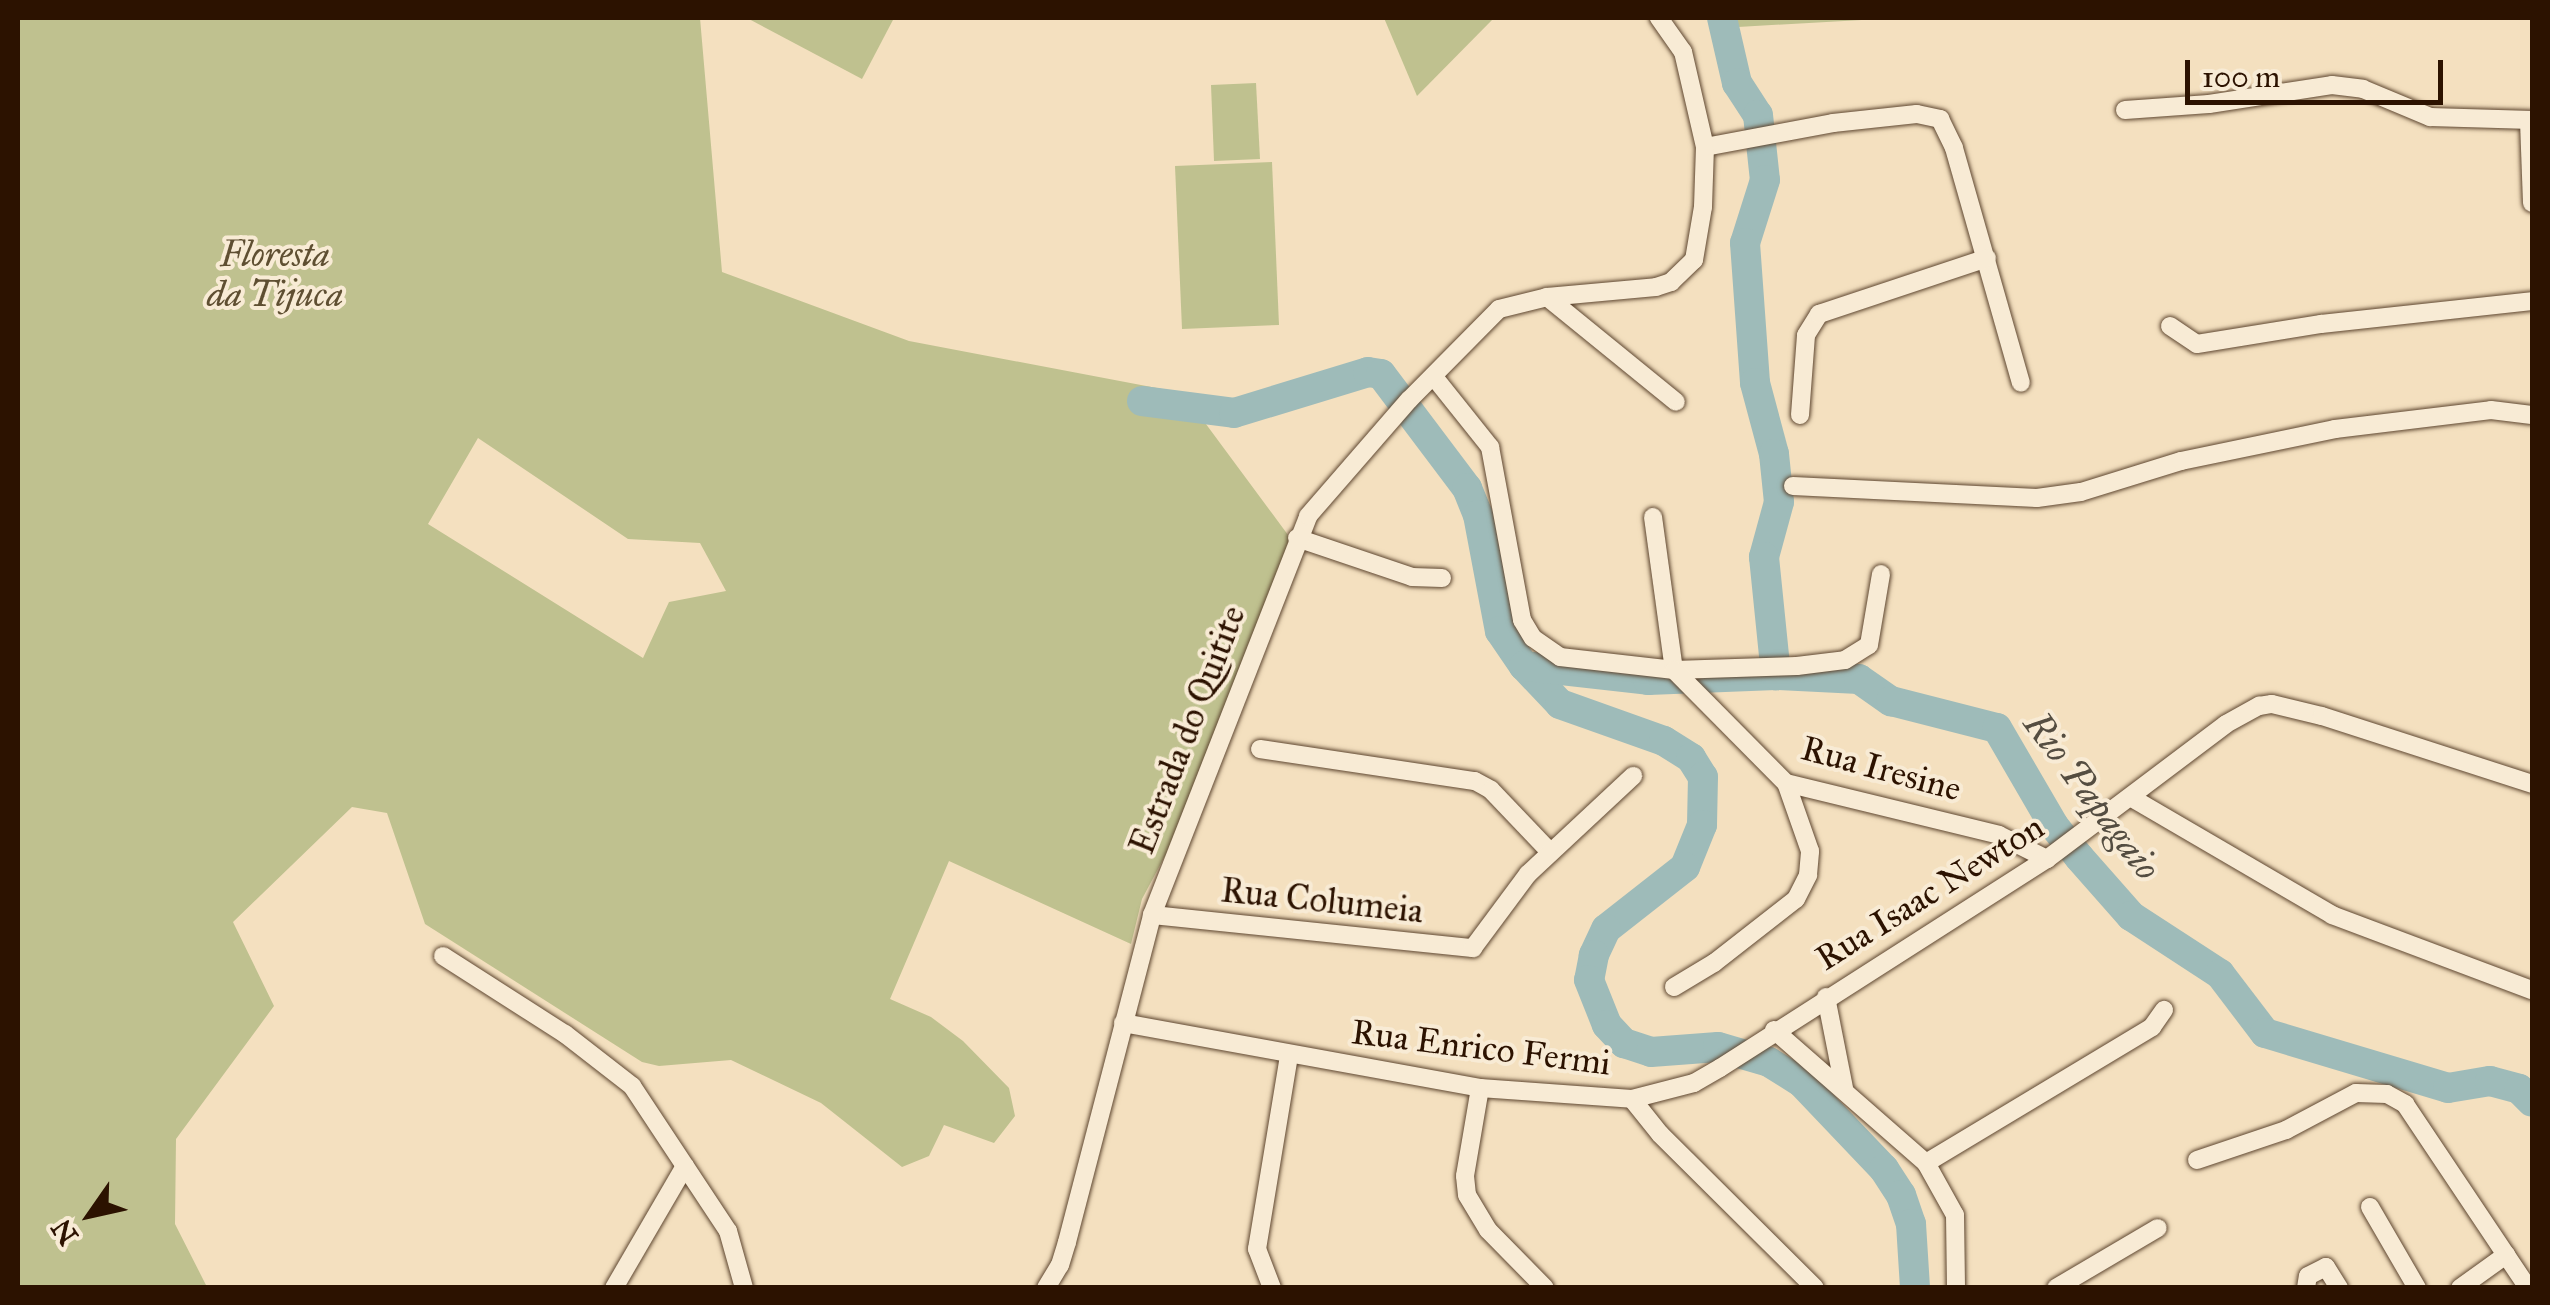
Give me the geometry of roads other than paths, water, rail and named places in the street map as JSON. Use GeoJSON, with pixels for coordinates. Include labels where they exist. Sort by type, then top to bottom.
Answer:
{"type":"FeatureCollection","features":[{"type":"Feature","properties":{"kind":"street","name":"Estrada do Quitite"},"geometry":{"type":"LineString","coordinates":[[1046,1288],[1064,1254],[1152,914],[1296,538],[1315,507],[1409,400],[1499,310],[1547,297],[1656,287],[1684,272],[1694,260],[1705,148],[1683,52],[1659,18]]}},
{"type":"Feature","properties":{"kind":"street"},"geometry":{"type":"LineString","coordinates":[[2124,110],[2209,104],[2332,86],[2364,89],[2430,117],[2531,121],[2532,202]]}},
{"type":"Feature","properties":{"kind":"street"},"geometry":{"type":"LineString","coordinates":[[1705,148],[1786,131],[1917,114],[1940,119],[1954,148],[2022,383]]}},
{"type":"Feature","properties":{"kind":"street"},"geometry":{"type":"LineString","coordinates":[[1800,415],[1806,335],[1819,314],[1986,258]]}},
{"type":"Feature","properties":{"kind":"street"},"geometry":{"type":"LineString","coordinates":[[1547,297],[1676,402]]}},
{"type":"Feature","properties":{"kind":"street"},"geometry":{"type":"LineString","coordinates":[[2170,326],[2197,344],[2321,324],[2532,301]]}},
{"type":"Feature","properties":{"kind":"street"},"geometry":{"type":"LineString","coordinates":[[1434,377],[1493,455],[1515,594],[1526,631],[1560,658],[1676,673],[1784,667],[1862,654],[1870,646],[1881,574]]}},
{"type":"Feature","properties":{"kind":"street"},"geometry":{"type":"LineString","coordinates":[[1793,486],[2037,498],[2081,492],[2181,461],[2335,429],[2491,410],[2532,415]]}},
{"type":"Feature","properties":{"kind":"street"},"geometry":{"type":"LineString","coordinates":[[1653,517],[1676,673]]}},
{"type":"Feature","properties":{"kind":"street"},"geometry":{"type":"LineString","coordinates":[[1296,538],[1412,577],[1442,578]]}},
{"type":"Feature","properties":{"kind":"street","name":"Rua Iresine"},"geometry":{"type":"LineString","coordinates":[[1676,673],[1786,783],[1999,835],[2052,856]]}},
{"type":"Feature","properties":{"kind":"street","name":"Rua Isaac Newton"},"geometry":{"type":"LineString","coordinates":[[1632,1099],[1694,1083],[1720,1068],[2052,856],[2226,724],[2272,704],[2532,784]]}},
{"type":"Feature","properties":{"kind":"street"},"geometry":{"type":"LineString","coordinates":[[1260,748],[1475,781],[1491,790],[1550,852],[1633,776]]}},
{"type":"Feature","properties":{"kind":"street"},"geometry":{"type":"LineString","coordinates":[[1674,987],[1714,963],[1796,899],[1808,876],[1810,850],[1786,783]]}},
{"type":"Feature","properties":{"kind":"street"},"geometry":{"type":"LineString","coordinates":[[2132,798],[2332,915],[2532,990]]}},
{"type":"Feature","properties":{"kind":"street","name":"Rua Columeia"},"geometry":{"type":"LineString","coordinates":[[1152,914],[1465,950],[1482,940],[1512,893],[1550,852]]}},
{"type":"Feature","properties":{"kind":"street"},"geometry":{"type":"LineString","coordinates":[[443,956],[606,1064],[632,1086],[728,1231],[744,1288]]}},
{"type":"Feature","properties":{"kind":"street"},"geometry":{"type":"LineString","coordinates":[[1826,997],[1844,1088]]}},
{"type":"Feature","properties":{"kind":"street"},"geometry":{"type":"LineString","coordinates":[[1926,1162],[2152,1027],[2164,1010]]}},
{"type":"Feature","properties":{"kind":"street","name":"Rua Enrico Fermi"},"geometry":{"type":"LineString","coordinates":[[1123,1023],[1480,1088],[1632,1099],[1660,1134],[1815,1288]]}},
{"type":"Feature","properties":{"kind":"street"},"geometry":{"type":"LineString","coordinates":[[1768,1034],[1844,1088],[1926,1162],[1955,1215],[1956,1288]]}},
{"type":"Feature","properties":{"kind":"street"},"geometry":{"type":"LineString","coordinates":[[1272,1288],[1257,1249],[1289,1054]]}},
{"type":"Feature","properties":{"kind":"street"},"geometry":{"type":"LineString","coordinates":[[1480,1088],[1465,1176],[1466,1195],[1488,1230],[1545,1288]]}},
{"type":"Feature","properties":{"kind":"street"},"geometry":{"type":"LineString","coordinates":[[2197,1160],[2286,1130],[2356,1092],[2388,1094],[2405,1104],[2528,1288]]}},
{"type":"Feature","properties":{"kind":"street"},"geometry":{"type":"LineString","coordinates":[[614,1288],[685,1166]]}},
{"type":"Feature","properties":{"kind":"street"},"geometry":{"type":"LineString","coordinates":[[2370,1207],[2416,1288]]}},
{"type":"Feature","properties":{"kind":"street"},"geometry":{"type":"LineString","coordinates":[[2056,1288],[2158,1228]]}},
{"type":"Feature","properties":{"kind":"street"},"geometry":{"type":"LineString","coordinates":[[2460,1288],[2506,1254]]}},
{"type":"Feature","properties":{"kind":"street"},"geometry":{"type":"LineString","coordinates":[[2306,1288],[2308,1276],[2326,1267],[2339,1288]]}},
{"type":"Feature","properties":{"kind":"waterway","name":"Rio Papagaio"},"geometry":{"type":"LineString","coordinates":[[1722,18],[1737,83],[1758,115],[1765,180],[1745,243],[1755,383],[1774,454],[1779,502],[1764,557],[1776,675]]}},
{"type":"Feature","properties":{"kind":"waterway"},"geometry":{"type":"LineString","coordinates":[[1142,401],[1234,413],[1368,372],[1381,374],[1467,488],[1478,515],[1500,631],[1524,666],[1560,704],[1664,741],[1691,758],[1703,777],[1702,825],[1685,867],[1606,929],[1594,955],[1589,980],[1607,1025],[1624,1043],[1651,1052],[1718,1047],[1769,1062],[1802,1083],[1884,1169],[1901,1195],[1911,1224],[1915,1288]]}},
{"type":"Feature","properties":{"kind":"waterway","name":"Rio Papagaio"},"geometry":{"type":"LineString","coordinates":[[1524,666],[1648,680],[1776,675],[1859,679],[1891,701],[1997,728],[2054,826],[2079,857],[2131,916],[2220,974],[2265,1033],[2448,1088],[2490,1081],[2519,1089],[2532,1102]]}},
{"type":"Feature","properties":{"kind":"park label","name":"Floresta da Tijuca"},"geometry":{"type":"Point","coordinates":[275,275]}}]}
